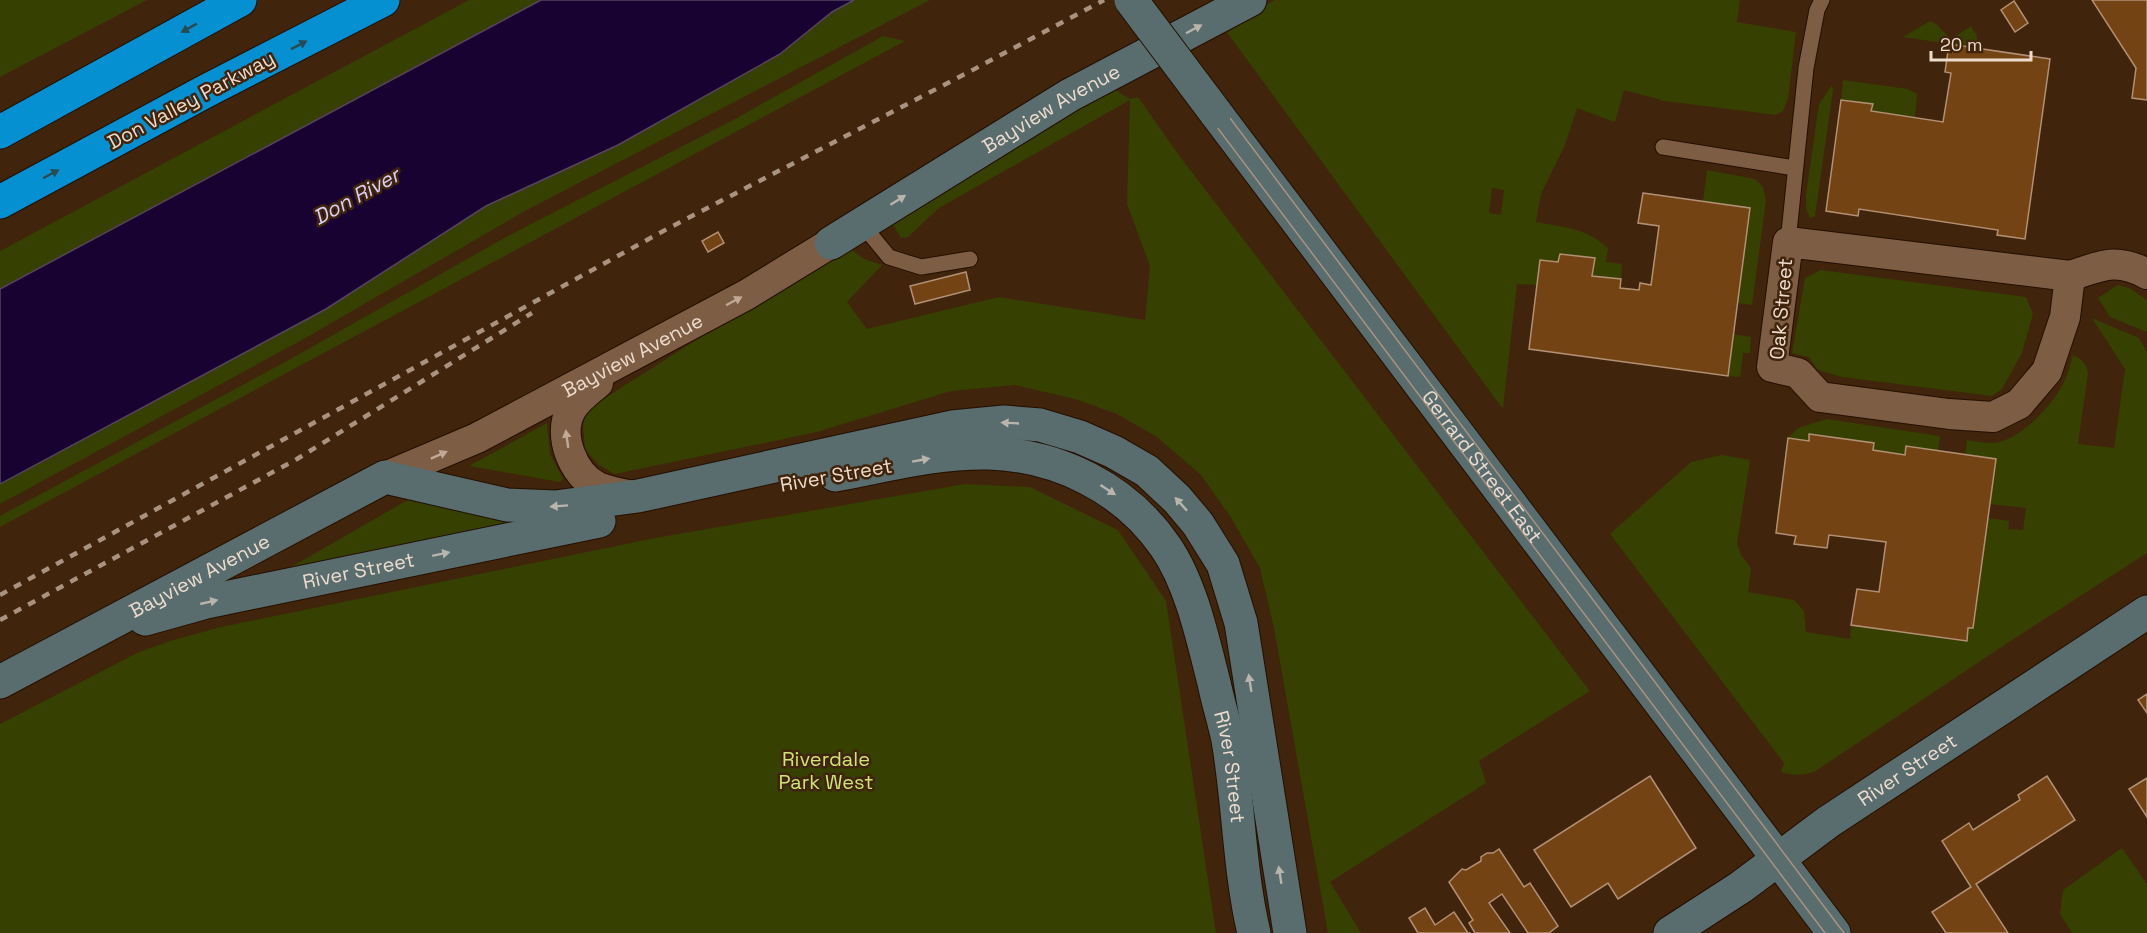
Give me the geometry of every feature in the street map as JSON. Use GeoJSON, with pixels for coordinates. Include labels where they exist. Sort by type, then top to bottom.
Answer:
{"type":"FeatureCollection","features":[{"type":"Feature","properties":{"kind":"highway"},"geometry":{"type":"LineString","coordinates":[[0,132],[240,0]]}},
{"type":"Feature","properties":{"kind":"highway","name":"Don Valley Parkway"},"geometry":{"type":"LineString","coordinates":[[0,202],[206,91],[383,0]]}},
{"type":"Feature","properties":{"kind":"main road","name":"Gerrard Street East"},"geometry":{"type":"LineString","coordinates":[[1131,0],[1834,933]]}},
{"type":"Feature","properties":{"kind":"main road","name":"Bayview Avenue"},"geometry":{"type":"LineString","coordinates":[[831,243],[1070,94],[1250,0]]}},
{"type":"Feature","properties":{"kind":"main road","name":"River Street"},"geometry":{"type":"LineString","coordinates":[[385,477],[507,505],[555,507],[638,496],[952,427],[1004,422],[1040,425],[1080,437],[1114,452],[1147,471],[1177,500],[1198,524],[1223,564],[1241,623],[1290,933]]}},
{"type":"Feature","properties":{"kind":"main road","name":"River Street"},"geometry":{"type":"LineString","coordinates":[[91,633],[206,602],[763,487],[939,457],[988,453],[1047,461],[1110,490],[1137,514],[1166,547],[1185,584],[1201,631],[1227,739],[1254,933]]}},
{"type":"Feature","properties":{"kind":"main road","name":"Bayview Avenue"},"geometry":{"type":"LineString","coordinates":[[0,682],[385,477]]}},
{"type":"Feature","properties":{"kind":"main road","name":"River Street"},"geometry":{"type":"LineString","coordinates":[[1670,933],[1741,887],[1828,822],[2147,612]]}},
{"type":"Feature","properties":{"kind":"street","name":"Oak Street"},"geometry":{"type":"LineString","coordinates":[[2070,276],[2065,317],[2047,371],[2019,404],[1993,417],[1949,414],[1820,397],[1798,372],[1772,367],[1788,242],[2070,276],[2120,263],[2147,274]]}},
{"type":"Feature","properties":{"kind":"street","name":"Bayview Avenue"},"geometry":{"type":"LineString","coordinates":[[385,477],[477,438],[746,295],[831,243]]}},
{"type":"Feature","properties":{"kind":"street","name":"River Street"},"geometry":{"type":"LineString","coordinates":[[626,358],[581,399],[571,411],[566,428],[569,451],[581,474],[597,486],[616,493],[638,496]]}},
{"type":"Feature","properties":{"kind":"lane"},"geometry":{"type":"LineString","coordinates":[[1788,242],[1806,68],[1817,10],[1822,0]]}},
{"type":"Feature","properties":{"kind":"lane"},"geometry":{"type":"LineString","coordinates":[[1663,147],[1795,168]]}},
{"type":"Feature","properties":{"kind":"lane"},"geometry":{"type":"LineString","coordinates":[[861,223],[889,257],[921,267],[970,259]]}},
{"type":"Feature","properties":{"kind":"green space"},"geometry":{"type":"Polygon","coordinates":[[[0,0],[147,0],[0,77],[0,0]]]}},
{"type":"Feature","properties":{"kind":"green space"},"geometry":{"type":"Polygon","coordinates":[[[469,0],[541,0],[0,289],[0,251],[469,0]]]}},
{"type":"Feature","properties":{"kind":"green space"},"geometry":{"type":"Polygon","coordinates":[[[854,0],[930,0],[525,211],[302,340],[0,504],[0,484],[326,309],[487,206],[618,145],[780,54],[832,12],[854,0]]]}},
{"type":"Feature","properties":{"kind":"green space"},"geometry":{"type":"Polygon","coordinates":[[[1275,0],[1740,0],[1737,22],[1796,32],[1788,99],[1783,111],[1776,115],[1665,101],[1624,90],[1615,122],[1577,108],[1565,145],[1541,194],[1536,222],[1574,229],[1599,241],[1608,248],[1606,262],[1622,264],[1621,279],[1592,276],[1594,258],[1560,254],[1558,262],[1540,260],[1537,285],[1517,284],[1503,409],[1223,27],[1275,0]],[[1492,188],[1489,213],[1501,215],[1504,190],[1492,188]]]}},
{"type":"Feature","properties":{"kind":"green space"},"geometry":{"type":"Polygon","coordinates":[[[1930,21],[1951,39],[1971,26],[1977,36],[1977,48],[1903,37],[1930,21]]]}},
{"type":"Feature","properties":{"kind":"green space"},"geometry":{"type":"Polygon","coordinates":[[[883,36],[905,41],[0,527],[0,516],[287,361],[506,237],[735,119],[883,36]]]}},
{"type":"Feature","properties":{"kind":"green space"},"geometry":{"type":"Polygon","coordinates":[[[1843,80],[1908,89],[1917,94],[1915,118],[1871,111],[1872,104],[1841,100],[1843,80]]]}},
{"type":"Feature","properties":{"kind":"green space"},"geometry":{"type":"Polygon","coordinates":[[[1106,84],[1130,99],[1138,97],[1181,158],[1590,691],[1479,761],[1486,783],[1330,882],[1361,933],[1328,933],[1274,628],[1260,568],[1230,516],[1201,475],[1157,437],[1117,414],[1075,399],[1015,385],[951,391],[817,432],[615,474],[599,465],[585,450],[583,424],[587,411],[846,245],[864,259],[882,265],[847,302],[867,329],[999,297],[1145,320],[1150,266],[1127,204],[1130,100],[939,208],[908,237],[901,238],[890,219],[1106,84]]]}},
{"type":"Feature","properties":{"kind":"green space"},"geometry":{"type":"Polygon","coordinates":[[[1832,85],[1815,216],[1810,218],[1806,209],[1806,195],[1819,104],[1832,85]]]}},
{"type":"Feature","properties":{"kind":"green space"},"geometry":{"type":"Polygon","coordinates":[[[1707,170],[1755,179],[1763,187],[1766,201],[1752,305],[1737,303],[1750,208],[1703,201],[1707,170]]]}},
{"type":"Feature","properties":{"kind":"green space"},"geometry":{"type":"Polygon","coordinates":[[[1821,270],[2026,297],[2033,314],[2022,353],[2002,389],[1992,396],[1842,377],[1818,370],[1809,357],[1792,353],[1805,278],[1821,270]]]}},
{"type":"Feature","properties":{"kind":"green space"},"geometry":{"type":"Polygon","coordinates":[[[2118,285],[2129,288],[2147,300],[2147,332],[2110,317],[2098,298],[2118,285]]]}},
{"type":"Feature","properties":{"kind":"green space"},"geometry":{"type":"Polygon","coordinates":[[[2092,318],[2139,338],[2147,352],[2147,553],[1814,772],[1798,775],[1781,772],[1784,763],[1610,534],[1691,462],[1722,455],[1750,460],[1737,544],[1741,555],[1751,568],[1748,592],[1794,600],[1804,611],[1806,632],[1850,639],[1851,625],[1967,641],[1968,628],[1973,628],[1988,518],[2009,521],[2008,529],[2023,530],[2026,508],[1990,504],[1965,455],[1967,440],[1988,443],[2001,441],[2023,430],[2043,411],[2059,391],[2073,355],[2083,362],[2088,373],[2078,444],[2114,448],[2125,369],[2092,318]]]}},
{"type":"Feature","properties":{"kind":"green space"},"geometry":{"type":"Polygon","coordinates":[[[1733,334],[1751,337],[1750,353],[1743,353],[1740,377],[1728,376],[1733,334]]]}},
{"type":"Feature","properties":{"kind":"green space"},"geometry":{"type":"Polygon","coordinates":[[[1827,419],[1940,436],[1938,451],[1905,455],[1873,450],[1874,443],[1810,434],[1809,441],[1788,438],[1798,428],[1827,419]]]}},
{"type":"Feature","properties":{"kind":"green space"},"geometry":{"type":"Polygon","coordinates":[[[547,423],[550,454],[563,479],[560,482],[469,466],[547,423]]]}},
{"type":"Feature","properties":{"kind":"green space","name":"Riverdale Park West"},"geometry":{"type":"Polygon","coordinates":[[[965,484],[1030,487],[1118,530],[1166,601],[1216,933],[0,933],[0,724],[137,653],[221,627],[650,539],[965,484]]]}},
{"type":"Feature","properties":{"kind":"green space"},"geometry":{"type":"Polygon","coordinates":[[[413,497],[538,520],[284,571],[413,497]]]}},
{"type":"Feature","properties":{"kind":"green space"},"geometry":{"type":"Polygon","coordinates":[[[2122,848],[2147,884],[2147,933],[2072,933],[2060,914],[2063,890],[2122,848]]]}},
{"type":"Feature","properties":{"kind":"water","name":"Don River"},"geometry":{"type":"Polygon","coordinates":[[[541,0],[854,0],[832,12],[780,54],[618,145],[486,206],[326,309],[0,484],[0,289],[541,0]]]}},
{"type":"Feature","properties":{"kind":"building"},"geometry":{"type":"Polygon","coordinates":[[[2092,0],[2147,0],[2147,100],[2132,98],[2136,68],[2092,0]]]}},
{"type":"Feature","properties":{"kind":"building"},"geometry":{"type":"Polygon","coordinates":[[[2014,1],[2028,23],[2015,32],[2001,10],[2014,1]]]}},
{"type":"Feature","properties":{"kind":"building"},"geometry":{"type":"Polygon","coordinates":[[[1949,44],[2050,59],[2025,239],[1997,235],[1998,230],[1859,209],[1858,216],[1826,211],[1841,100],[1873,104],[1871,111],[1943,122],[1951,73],[1945,72],[1949,44]]]}},
{"type":"Feature","properties":{"kind":"building"},"geometry":{"type":"Polygon","coordinates":[[[1643,193],[1750,208],[1728,376],[1529,349],[1540,260],[1558,262],[1560,254],[1595,258],[1592,276],[1621,279],[1620,288],[1639,290],[1640,283],[1651,285],[1659,226],[1638,223],[1643,193]]]}},
{"type":"Feature","properties":{"kind":"building"},"geometry":{"type":"Polygon","coordinates":[[[718,232],[724,243],[708,252],[702,241],[718,232]]]}},
{"type":"Feature","properties":{"kind":"building"},"geometry":{"type":"Polygon","coordinates":[[[966,272],[970,290],[915,304],[910,286],[966,272]]]}},
{"type":"Feature","properties":{"kind":"building"},"geometry":{"type":"Polygon","coordinates":[[[1809,434],[1874,443],[1873,450],[1905,455],[1906,446],[1996,459],[1973,628],[1968,628],[1967,641],[1851,625],[1857,589],[1879,592],[1886,542],[1829,535],[1827,548],[1794,544],[1796,536],[1776,533],[1788,438],[1809,441],[1809,434]]]}},
{"type":"Feature","properties":{"kind":"building"},"geometry":{"type":"Polygon","coordinates":[[[2147,694],[2147,713],[2138,700],[2147,694]]]}},
{"type":"Feature","properties":{"kind":"building"},"geometry":{"type":"Polygon","coordinates":[[[1650,776],[1696,848],[1618,899],[1608,883],[1571,907],[1534,850],[1650,776]]]}},
{"type":"Feature","properties":{"kind":"building"},"geometry":{"type":"Polygon","coordinates":[[[2047,776],[2075,820],[1976,884],[2008,933],[1946,933],[1932,912],[1971,887],[1942,841],[1969,823],[1973,830],[2020,800],[2018,795],[2047,776]]]}},
{"type":"Feature","properties":{"kind":"building"},"geometry":{"type":"Polygon","coordinates":[[[2147,778],[2147,817],[2129,789],[2147,778]]]}},
{"type":"Feature","properties":{"kind":"building"},"geometry":{"type":"Polygon","coordinates":[[[1499,849],[1524,887],[1530,883],[1558,926],[1549,933],[1528,933],[1502,894],[1489,903],[1510,933],[1475,933],[1469,923],[1473,920],[1449,882],[1462,869],[1466,870],[1481,861],[1481,857],[1487,853],[1493,853],[1499,849]]]}},
{"type":"Feature","properties":{"kind":"building"},"geometry":{"type":"Polygon","coordinates":[[[1425,908],[1435,925],[1454,912],[1468,933],[1418,933],[1409,918],[1425,908]]]}},
{"type":"Feature","properties":{"kind":"tram line"},"geometry":{"type":"LineString","coordinates":[[1121,0],[1825,933]]}},
{"type":"Feature","properties":{"kind":"tram line"},"geometry":{"type":"LineString","coordinates":[[1141,0],[1844,933]]}},
{"type":"Feature","properties":{"kind":"railway"},"geometry":{"type":"LineString","coordinates":[[0,595],[667,229],[1104,0]]}},
{"type":"Feature","properties":{"kind":"railway"},"geometry":{"type":"LineString","coordinates":[[0,620],[297,459],[532,313]]}}]}
